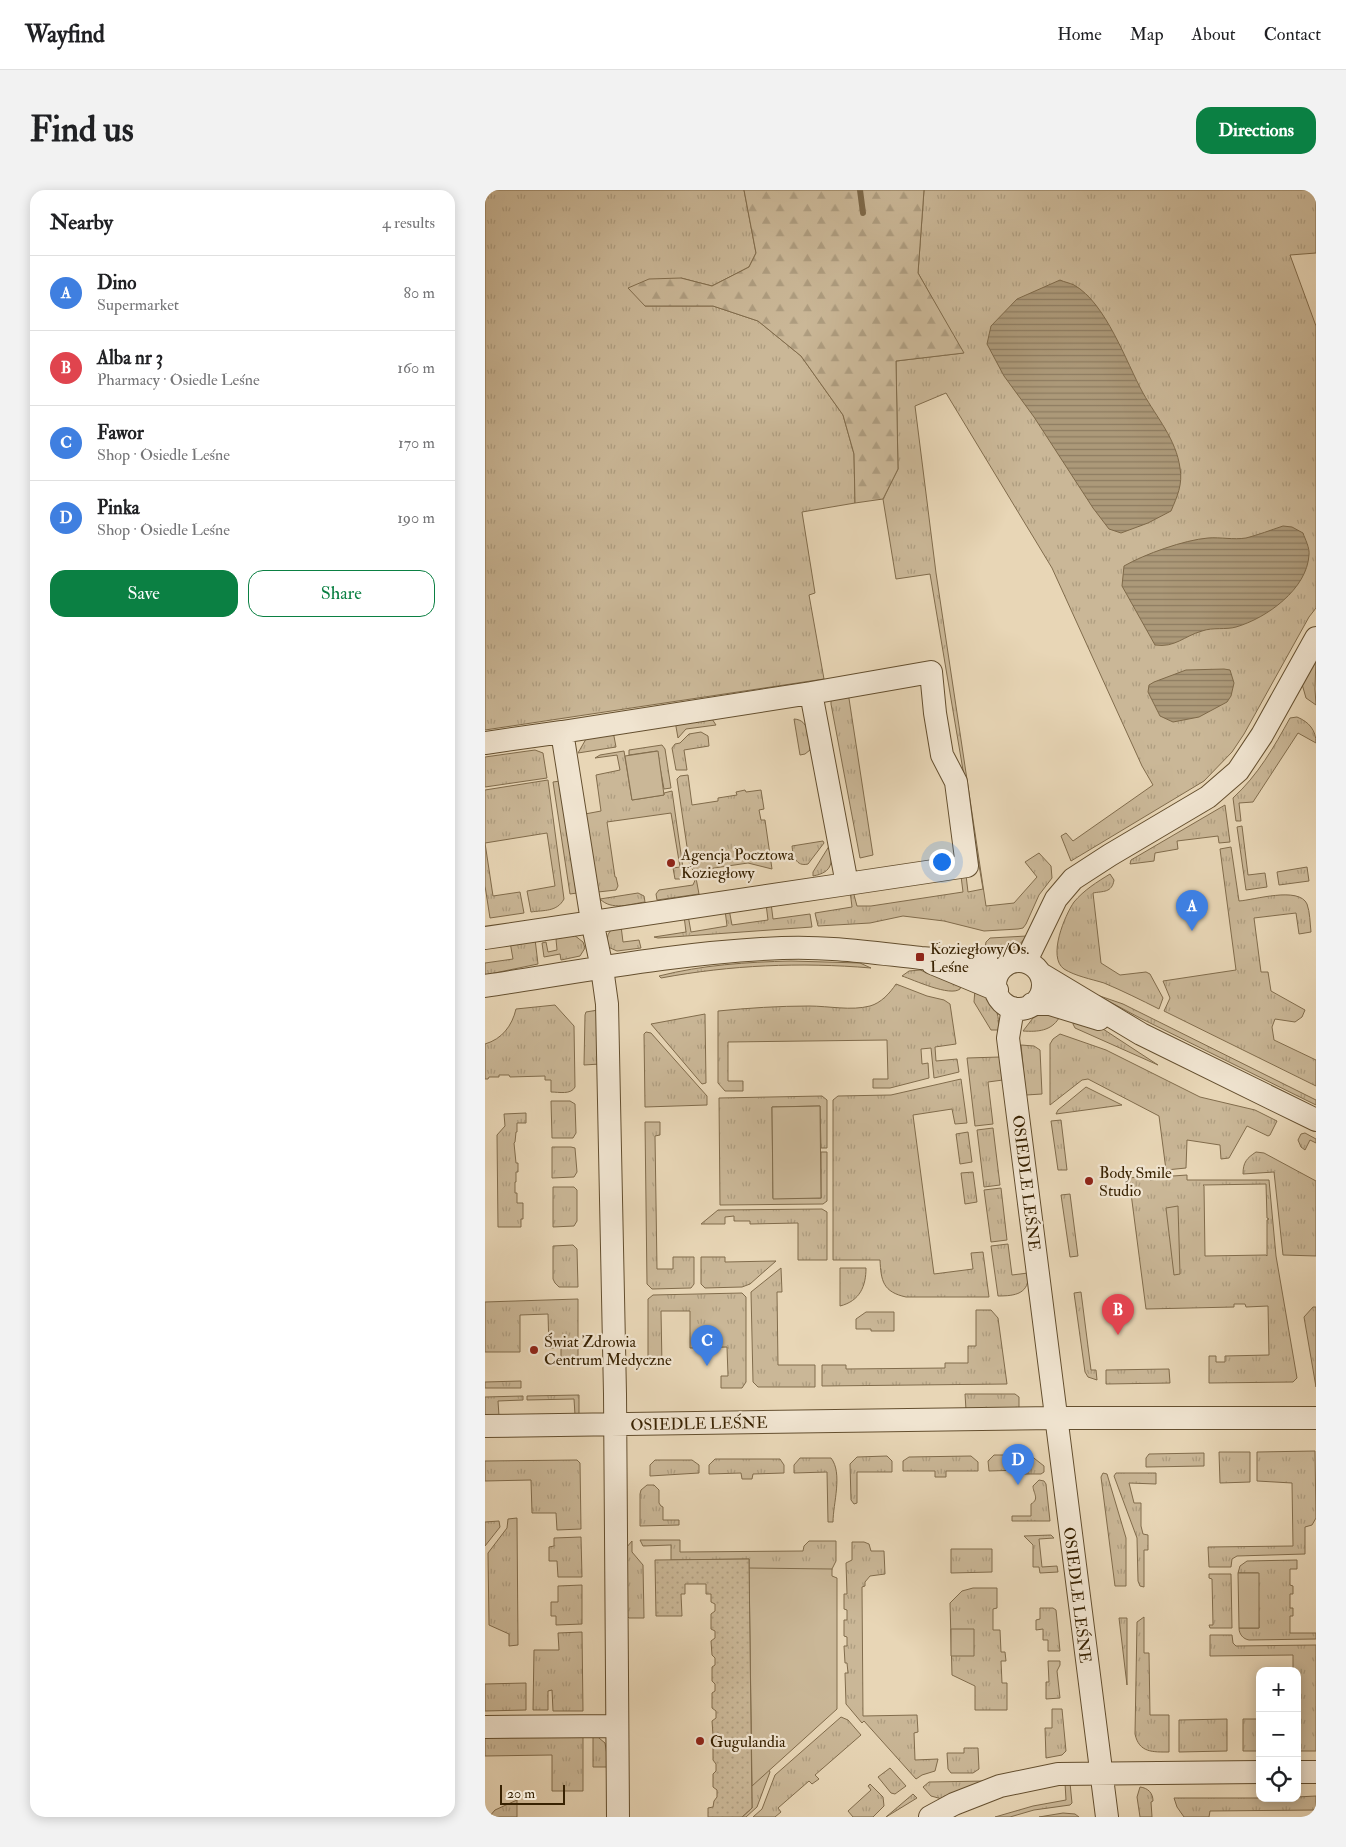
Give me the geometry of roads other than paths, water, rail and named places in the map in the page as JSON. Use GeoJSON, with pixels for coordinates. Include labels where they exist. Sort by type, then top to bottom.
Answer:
{"type":"FeatureCollection","features":[{"type":"Feature","properties":{"kind":"street"},"geometry":{"type":"LineString","coordinates":[[1023,1006],[1037,1001],[1042,993],[1043,983],[1034,968],[1056,899],[1073,880],[1110,854],[1195,806],[1218,789],[1237,771],[1263,735],[1316,638]]}},
{"type":"Feature","properties":{"kind":"street"},"geometry":{"type":"LineString","coordinates":[[485,743],[811,693],[931,672],[942,755],[956,782],[967,866],[485,938]]}},
{"type":"Feature","properties":{"kind":"street"},"geometry":{"type":"LineString","coordinates":[[811,693],[847,884]]}},
{"type":"Feature","properties":{"kind":"street"},"geometry":{"type":"LineString","coordinates":[[485,1426],[615,1424],[608,1023],[602,968],[592,921],[563,732]]}},
{"type":"Feature","properties":{"kind":"street"},"geometry":{"type":"LineString","coordinates":[[485,986],[710,954],[781,948],[844,949],[974,961],[1004,966]]}},
{"type":"Feature","properties":{"kind":"street"},"geometry":{"type":"LineString","coordinates":[[920,957],[997,990]]}},
{"type":"Feature","properties":{"kind":"street"},"geometry":{"type":"LineString","coordinates":[[1141,1034],[1071,1009],[1050,1004],[1023,1006],[1004,1003],[998,995],[995,985],[997,975],[1004,966],[1015,961],[1034,968],[1141,1034],[1316,1120]]}},
{"type":"Feature","properties":{"kind":"street","name":"OSIEDLE LEŚNE"},"geometry":{"type":"LineString","coordinates":[[1023,1006],[1008,1038],[1107,1817]]}},
{"type":"Feature","properties":{"kind":"street","name":"OSIEDLE LEŚNE"},"geometry":{"type":"LineString","coordinates":[[618,1817],[615,1424],[1056,1418],[1316,1418]]}},
{"type":"Feature","properties":{"kind":"street"},"geometry":{"type":"LineString","coordinates":[[485,1727],[617,1726]]}},
{"type":"Feature","properties":{"kind":"street"},"geometry":{"type":"LineString","coordinates":[[930,1817],[975,1794],[1017,1781],[1058,1774],[1256,1772]]}},
{"type":"Feature","properties":{"kind":"street"},"geometry":{"type":"LineString","coordinates":[[1301,1772],[1316,1772]]}},
{"type":"Feature","properties":{"kind":"waterway"},"geometry":{"type":"LineString","coordinates":[[860,190],[863,213]]}},
{"type":"Feature","properties":{"kind":"place","name":"Agencja Pocztowa Koziegłowy"},"geometry":{"type":"Point","coordinates":[671,863]}},
{"type":"Feature","properties":{"kind":"place","name":"Dino"},"geometry":{"type":"Point","coordinates":[1192,931]}},
{"type":"Feature","properties":{"kind":"place","name":"Koziegłowy/Os. Leśne"},"geometry":{"type":"Point","coordinates":[920,957]}},
{"type":"Feature","properties":{"kind":"place","name":"Body Smile Studio"},"geometry":{"type":"Point","coordinates":[1089,1181]}},
{"type":"Feature","properties":{"kind":"place","name":"Alba nr 3"},"geometry":{"type":"Point","coordinates":[1118,1335]}},
{"type":"Feature","properties":{"kind":"place","name":"Świat Zdrowia Centrum Medyczne"},"geometry":{"type":"Point","coordinates":[534,1350]}},
{"type":"Feature","properties":{"kind":"place","name":"Fawor"},"geometry":{"type":"Point","coordinates":[707,1366]}},
{"type":"Feature","properties":{"kind":"place","name":"Pinka"},"geometry":{"type":"Point","coordinates":[1018,1485]}},
{"type":"Feature","properties":{"kind":"place","name":"Gugulandia"},"geometry":{"type":"Point","coordinates":[700,1741]}}]}
